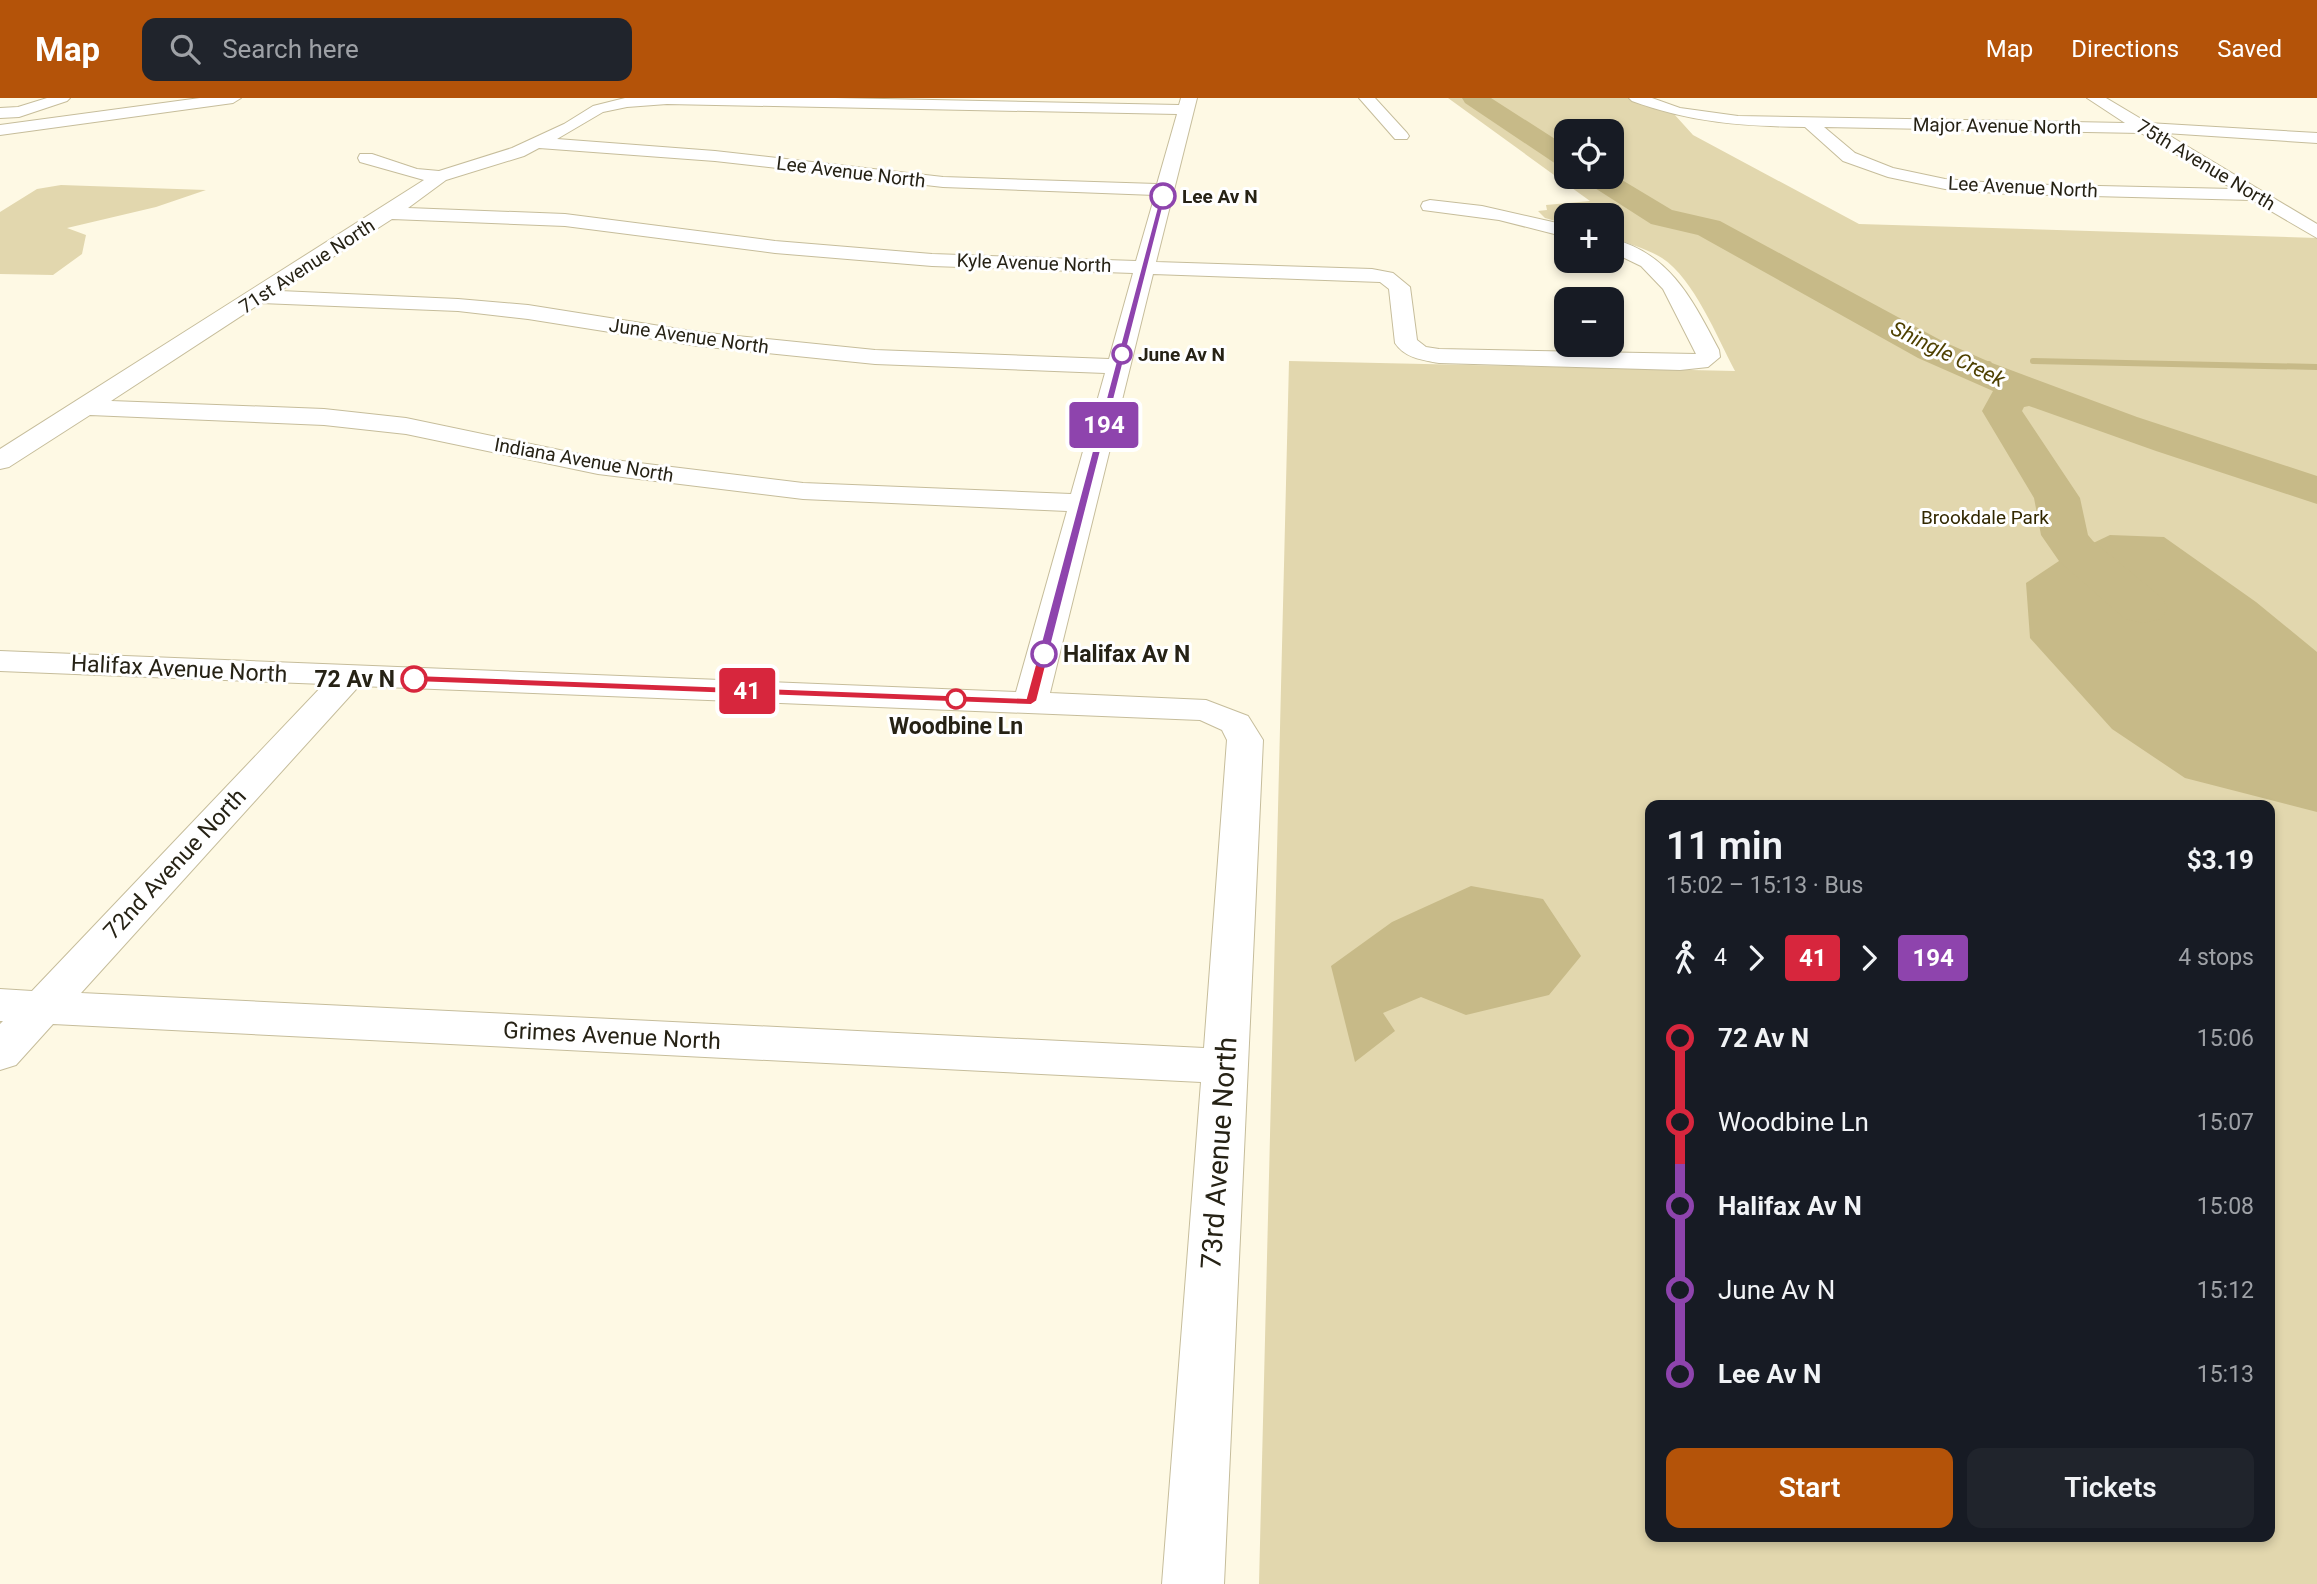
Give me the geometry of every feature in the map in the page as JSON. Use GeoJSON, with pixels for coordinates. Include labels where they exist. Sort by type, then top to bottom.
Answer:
{"type":"FeatureCollection","features":[{"type":"Feature","properties":{"kind":"street"},"geometry":{"type":"LineString","coordinates":[[0,113],[19,112],[62,98]]}},
{"type":"Feature","properties":{"kind":"street"},"geometry":{"type":"LineString","coordinates":[[0,130],[233,98]]}},
{"type":"Feature","properties":{"kind":"street"},"geometry":{"type":"LineString","coordinates":[[1367,98],[1401,136]]}},
{"type":"Feature","properties":{"kind":"street","name":"Major Avenue North"},"geometry":{"type":"LineString","coordinates":[[1637,98],[1677,113],[1738,121],[2236,131],[2317,138]]}},
{"type":"Feature","properties":{"kind":"street","name":"75th Avenue North"},"geometry":{"type":"LineString","coordinates":[[2095,98],[2317,232]]}},
{"type":"Feature","properties":{"kind":"street","name":"71st Avenue North"},"geometry":{"type":"LineString","coordinates":[[0,461],[259,297],[440,176],[518,152],[598,110],[627,102],[667,99],[861,100]]}},
{"type":"Feature","properties":{"kind":"street"},"geometry":{"type":"LineString","coordinates":[[861,100],[1188,104],[1031,701]]}},
{"type":"Feature","properties":{"kind":"street"},"geometry":{"type":"LineString","coordinates":[[0,122],[138,105],[165,107]]}},
{"type":"Feature","properties":{"kind":"street","name":"Lee Avenue North"},"geometry":{"type":"LineString","coordinates":[[1810,123],[1849,157],[1888,172],[1945,184],[2009,189],[2253,195]]}},
{"type":"Feature","properties":{"kind":"street","name":"Lee Avenue North"},"geometry":{"type":"LineString","coordinates":[[539,143],[715,156],[943,183],[1164,190]]}},
{"type":"Feature","properties":{"kind":"street"},"geometry":{"type":"LineString","coordinates":[[366,159],[415,174],[440,176]]}},
{"type":"Feature","properties":{"kind":"street"},"geometry":{"type":"LineString","coordinates":[[1430,206],[1462,207],[1554,228]]}},
{"type":"Feature","properties":{"kind":"street","name":"Kyle Avenue North"},"geometry":{"type":"LineString","coordinates":[[388,213],[578,221],[775,247],[932,261],[1386,277],[1399,287],[1406,343],[1419,352],[1439,356],[1680,363],[1700,362],[1708,357],[1707,350],[1670,281],[1659,269],[1624,250]]}},
{"type":"Feature","properties":{"kind":"street","name":"June Avenue North"},"geometry":{"type":"LineString","coordinates":[[259,297],[385,300],[493,308],[698,339],[849,355],[1119,366]]}},
{"type":"Feature","properties":{"kind":"street","name":"Indiana Avenue North"},"geometry":{"type":"LineString","coordinates":[[86,407],[338,418],[405,426],[598,466],[803,491],[1084,503]]}},
{"type":"Feature","properties":{"kind":"street","name":"Halifax Avenue North"},"geometry":{"type":"LineString","coordinates":[[0,661],[1031,701],[1206,710],[1236,723]]}},
{"type":"Feature","properties":{"kind":"street","name":"72nd Avenue North"},"geometry":{"type":"LineString","coordinates":[[0,1053],[21,1006],[350,676]]}},
{"type":"Feature","properties":{"kind":"street","name":"73rd Avenue North"},"geometry":{"type":"LineString","coordinates":[[1193,1584],[1245,740],[1236,723]]}},
{"type":"Feature","properties":{"kind":"street","name":"Grimes Avenue North"},"geometry":{"type":"LineString","coordinates":[[21,1006],[1225,1066]]}},
{"type":"Feature","properties":{"kind":"green space","name":"Brookdale Park"},"geometry":{"type":"Polygon","coordinates":[[[1448,98],[1632,98],[1645,106],[1674,114],[1693,135],[1859,224],[2317,238],[2317,1584],[1259,1584],[1289,361],[1735,371],[1704,310],[1684,280],[1674,267],[1644,249],[1624,242],[1624,203],[1568,203],[1590,201],[1573,189],[1624,189],[1624,119],[1554,119],[1554,175],[1448,98]]]}},
{"type":"Feature","properties":{"kind":"green space"},"geometry":{"type":"Polygon","coordinates":[[[61,185],[206,190],[156,207],[67,228],[86,235],[82,254],[53,275],[0,274],[0,212],[37,189],[61,185]]]}},
{"type":"Feature","properties":{"kind":"green space","name":"Brookdale Park"},"geometry":{"type":"Polygon","coordinates":[[[1554,204],[1554,221],[1545,218],[1538,211],[1547,210],[1546,205],[1554,204]]]}},
{"type":"Feature","properties":{"kind":"shaded area"},"geometry":{"type":"Polygon","coordinates":[[[2110,535],[2164,537],[2256,602],[2317,652],[2317,812],[2185,778],[2112,729],[2030,638],[2026,583],[2068,555],[2110,535]]]}},
{"type":"Feature","properties":{"kind":"shaded area"},"geometry":{"type":"Polygon","coordinates":[[[1471,886],[1543,899],[1581,956],[1549,995],[1466,1015],[1421,997],[1383,1013],[1395,1031],[1355,1062],[1331,966],[1392,922],[1471,886]]]}},
{"type":"Feature","properties":{"kind":"waterway","name":"Shingle Creek"},"geometry":{"type":"LineString","coordinates":[[1474,98],[1554,150]]}},
{"type":"Feature","properties":{"kind":"waterway","name":"Shingle Creek"},"geometry":{"type":"LineString","coordinates":[[1616,189],[1662,217],[1709,228],[1931,350],[1978,371],[2122,426],[2317,491]]}},
{"type":"Feature","properties":{"kind":"waterway"},"geometry":{"type":"LineString","coordinates":[[2033,361],[2317,367]]}},
{"type":"Feature","properties":{"kind":"waterway"},"geometry":{"type":"LineString","coordinates":[[1967,367],[1989,364]]}},
{"type":"Feature","properties":{"kind":"waterway"},"geometry":{"type":"LineString","coordinates":[[2029,393],[2006,400],[2002,411],[2057,498],[2065,535],[2076,551],[2143,608]]}},
{"type":"Feature","properties":{"kind":"bus line","name":"194"},"geometry":{"type":"LineString","coordinates":[[1044,654],[1163,196]]}},
{"type":"Feature","properties":{"kind":"bus line","name":"41"},"geometry":{"type":"LineString","coordinates":[[414,679],[1031,701],[1044,654]]}},
{"type":"Feature","properties":{"kind":"place","name":"Lee Av N"},"geometry":{"type":"Point","coordinates":[1163,196]}},
{"type":"Feature","properties":{"kind":"place","name":"June Av N"},"geometry":{"type":"Point","coordinates":[1122,354]}},
{"type":"Feature","properties":{"kind":"place","name":"Halifax Av N"},"geometry":{"type":"Point","coordinates":[1044,654]}},
{"type":"Feature","properties":{"kind":"place","name":"72 Av N"},"geometry":{"type":"Point","coordinates":[414,679]}},
{"type":"Feature","properties":{"kind":"place","name":"Woodbine Ln"},"geometry":{"type":"Point","coordinates":[956,699]}}]}
